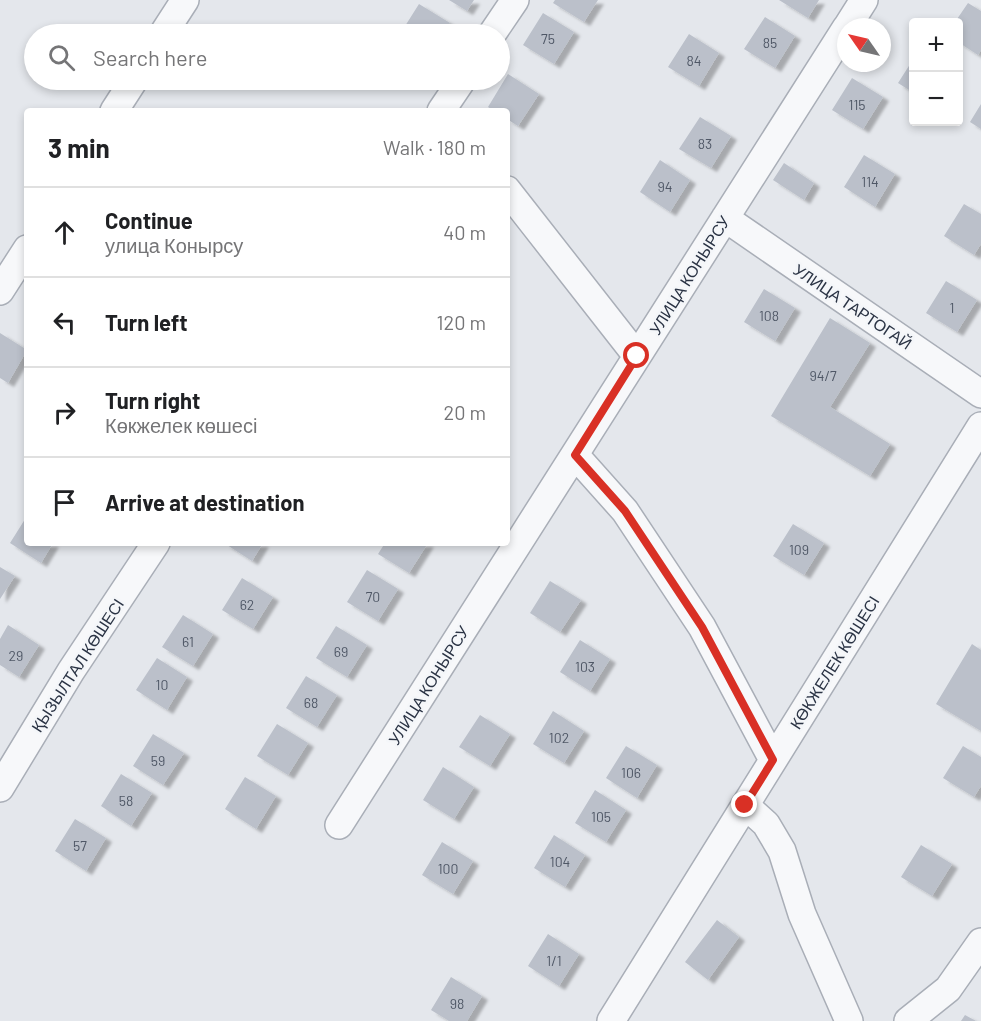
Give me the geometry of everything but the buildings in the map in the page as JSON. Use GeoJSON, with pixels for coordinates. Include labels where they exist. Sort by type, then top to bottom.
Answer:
{"type":"FeatureCollection","features":[{"type":"Feature","properties":{"kind":"street"},"geometry":{"type":"LineString","coordinates":[[169,24],[185,0]]}},
{"type":"Feature","properties":{"kind":"street"},"geometry":{"type":"LineString","coordinates":[[499,24],[515,0]]}},
{"type":"Feature","properties":{"kind":"street","name":"УЛИЦА КОНЫРСУ"},"geometry":{"type":"LineString","coordinates":[[852,18],[864,0]]}},
{"type":"Feature","properties":{"kind":"street","name":"УЛИЦА КОНЫРСУ"},"geometry":{"type":"LineString","coordinates":[[339,825],[837,42]]}},
{"type":"Feature","properties":{"kind":"street"},"geometry":{"type":"LineString","coordinates":[[116,108],[128,90]]}},
{"type":"Feature","properties":{"kind":"street"},"geometry":{"type":"LineString","coordinates":[[444,108],[456,90]]}},
{"type":"Feature","properties":{"kind":"street"},"geometry":{"type":"LineString","coordinates":[[510,194],[637,356]]}},
{"type":"Feature","properties":{"kind":"street","name":"УЛИЦА ТАРТОГАЙ"},"geometry":{"type":"LineString","coordinates":[[725,218],[981,394]]}},
{"type":"Feature","properties":{"kind":"street"},"geometry":{"type":"LineString","coordinates":[[0,291],[24,254]]}},
{"type":"Feature","properties":{"kind":"street","name":"КӨКЖЕЛЕК КӨШЕСІ"},"geometry":{"type":"LineString","coordinates":[[611,1021],[981,426]]}},
{"type":"Feature","properties":{"kind":"street"},"geometry":{"type":"LineString","coordinates":[[575,455],[625,511],[702,627],[773,760]]}},
{"type":"Feature","properties":{"kind":"street","name":"ҚЫЗЫЛТАЛ КӨШЕСІ"},"geometry":{"type":"LineString","coordinates":[[0,788],[71,671],[154,546]]}},
{"type":"Feature","properties":{"kind":"street"},"geometry":{"type":"LineString","coordinates":[[745,805],[766,824],[782,851],[802,914],[849,1021]]}},
{"type":"Feature","properties":{"kind":"street"},"geometry":{"type":"LineString","coordinates":[[909,1021],[948,989],[981,942]]}},
{"type":"Feature","properties":{"kind":"route"},"geometry":{"type":"LineString","coordinates":[[637,356],[575,455],[625,511],[702,627],[773,760],[745,805]]}}]}
